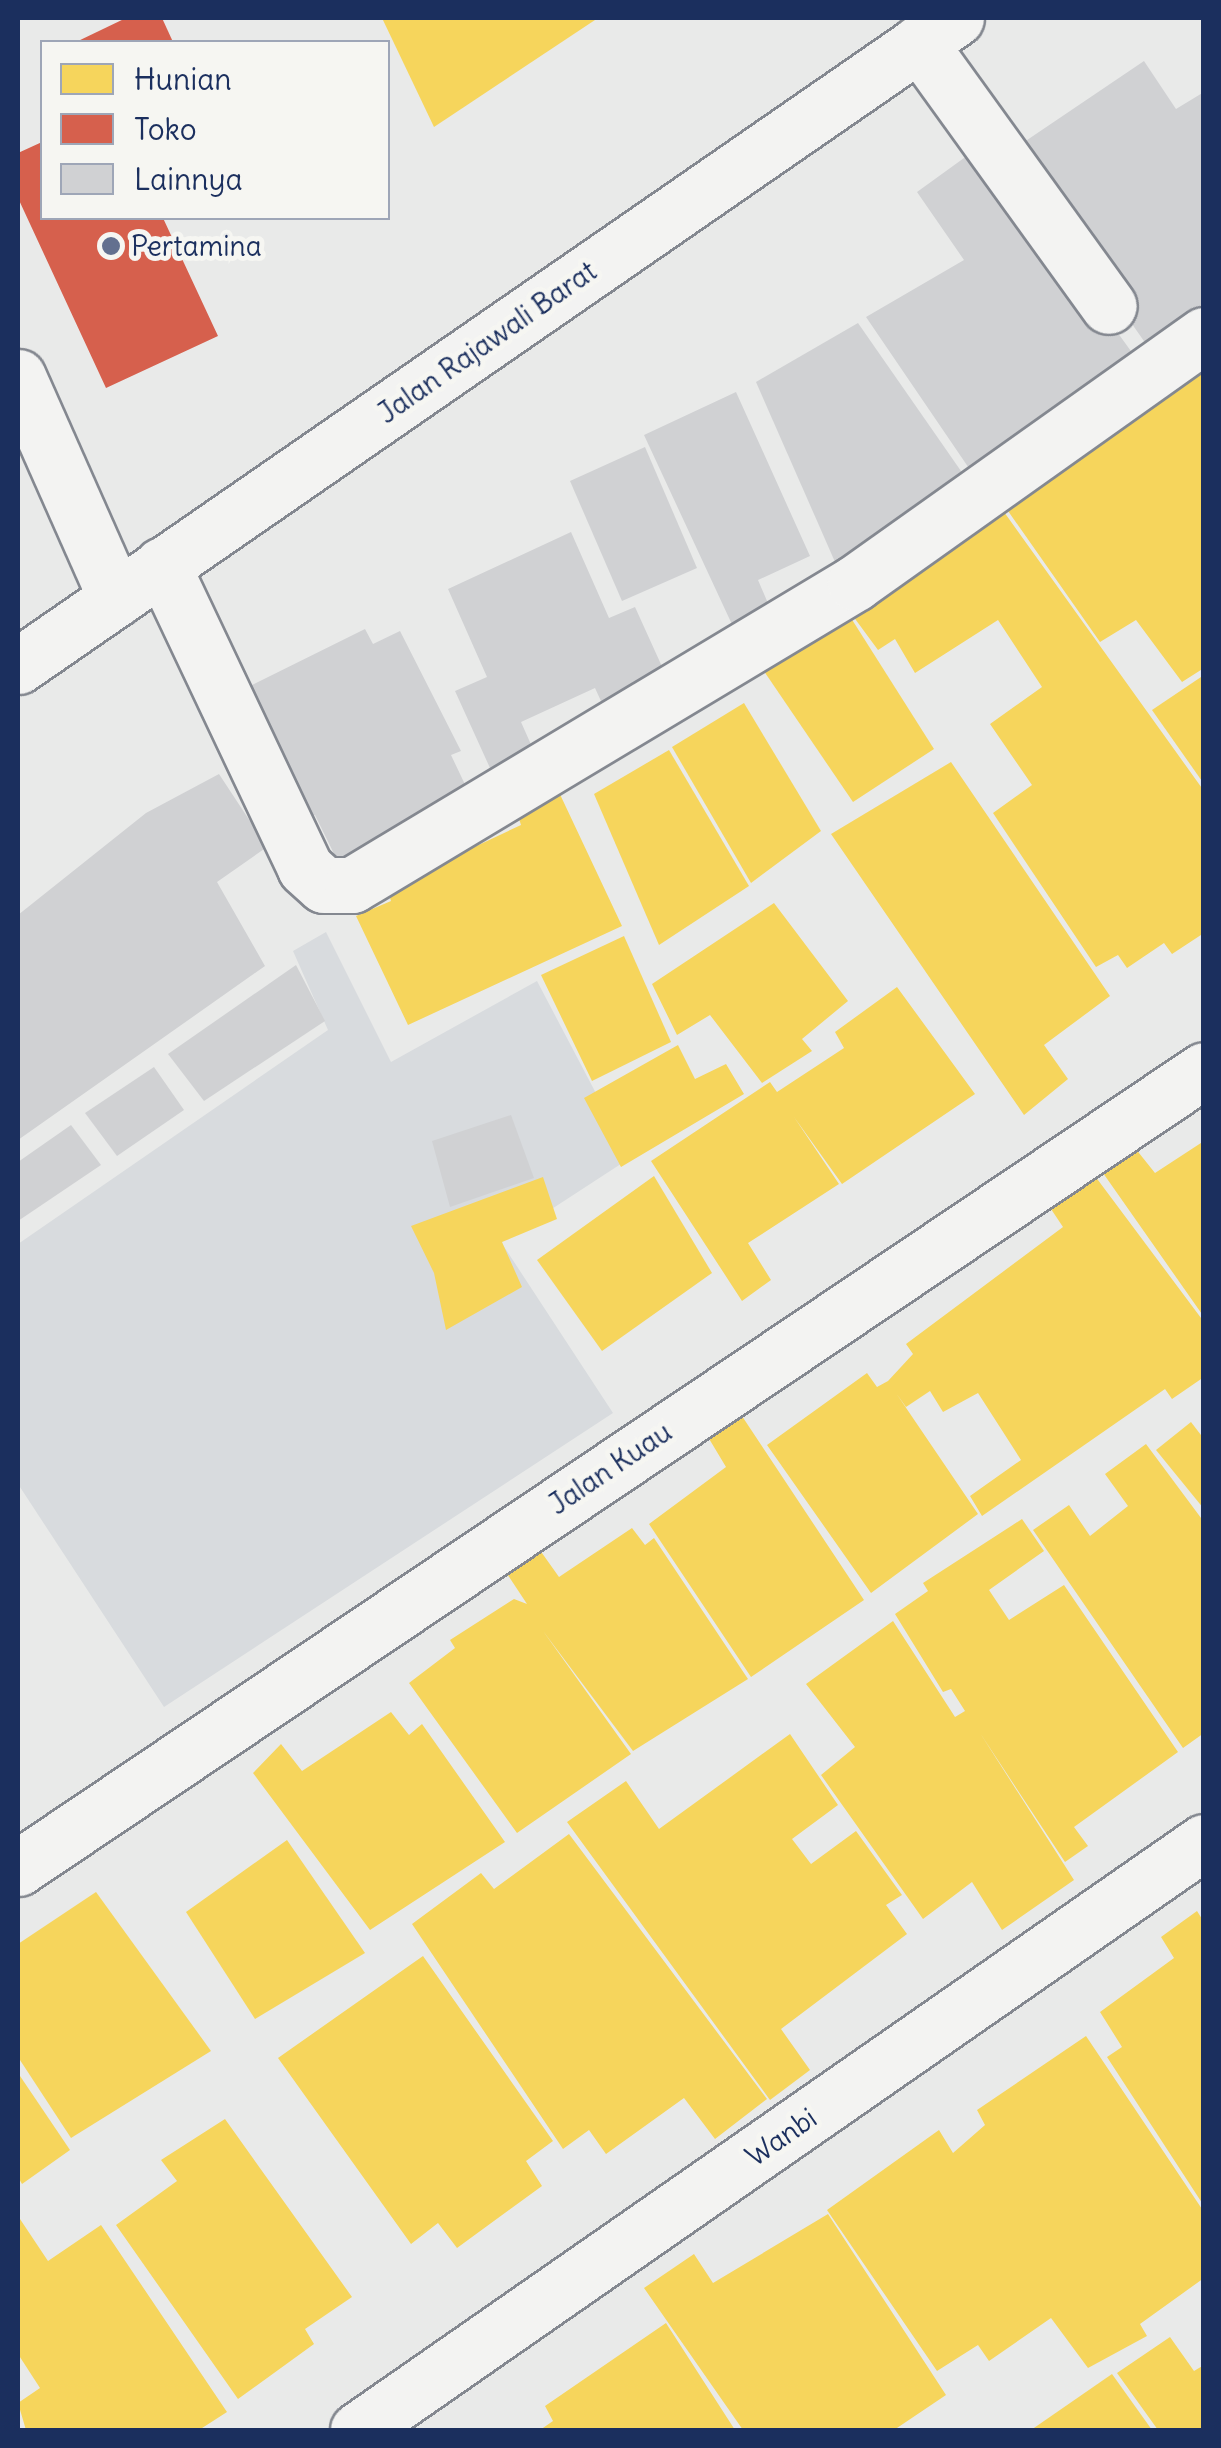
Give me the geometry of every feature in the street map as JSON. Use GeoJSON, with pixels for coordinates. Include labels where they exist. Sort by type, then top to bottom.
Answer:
{"type":"FeatureCollection","features":[{"type":"Feature","properties":{"kind":"main road"},"geometry":{"type":"LineString","coordinates":[[938,30],[1108,306]]}},
{"type":"Feature","properties":{"kind":"main road","name":"Jalan Rajawali Barat"},"geometry":{"type":"LineString","coordinates":[[18,666],[938,30]]}},
{"type":"Feature","properties":{"kind":"main road"},"geometry":{"type":"LineString","coordinates":[[162,565],[306,868],[324,886],[352,884],[855,583],[1204,335]]}},
{"type":"Feature","properties":{"kind":"main road"},"geometry":{"type":"LineString","coordinates":[[18,378],[116,598]]}},
{"type":"Feature","properties":{"kind":"main road","name":"Jalan Kuau"},"geometry":{"type":"LineString","coordinates":[[18,1868],[1204,1070]]}},
{"type":"Feature","properties":{"kind":"main road","name":"Wanbi"},"geometry":{"type":"LineString","coordinates":[[358,2430],[1204,1842]]}},
{"type":"Feature","properties":{"kind":"shaded area"},"geometry":{"type":"Polygon","coordinates":[[[326,932],[391,1062],[537,981],[630,1158],[501,1242],[613,1413],[164,1707],[18,1484],[18,1244],[328,1030],[293,951],[326,932]]]}},
{"type":"Feature","properties":{"kind":"building: Hunian"},"geometry":{"type":"Polygon","coordinates":[[[382,18],[598,18],[434,127],[382,18]]]}},
{"type":"Feature","properties":{"kind":"building: Hunian"},"geometry":{"type":"Polygon","coordinates":[[[1204,354],[1204,668],[1182,682],[1136,620],[1100,642],[1001,501],[1204,354]]]}},
{"type":"Feature","properties":{"kind":"building: Hunian"},"geometry":{"type":"Polygon","coordinates":[[[999,505],[1204,791],[1204,933],[1172,954],[1164,943],[1127,968],[1118,955],[1096,967],[993,813],[1032,785],[990,724],[1042,687],[998,620],[915,673],[895,639],[878,650],[850,612],[999,505]]]}},
{"type":"Feature","properties":{"kind":"building: Hunian"},"geometry":{"type":"Polygon","coordinates":[[[844,607],[934,749],[853,802],[757,661],[844,607]]]}},
{"type":"Feature","properties":{"kind":"building: Hunian"},"geometry":{"type":"Polygon","coordinates":[[[1204,675],[1204,784],[1152,710],[1204,675]]]}},
{"type":"Feature","properties":{"kind":"building: Hunian"},"geometry":{"type":"Polygon","coordinates":[[[744,703],[821,831],[751,883],[672,747],[744,703]]]}},
{"type":"Feature","properties":{"kind":"building: Hunian"},"geometry":{"type":"Polygon","coordinates":[[[669,750],[749,886],[659,945],[594,794],[669,750]]]}},
{"type":"Feature","properties":{"kind":"building: Hunian"},"geometry":{"type":"Polygon","coordinates":[[[951,762],[1110,996],[1044,1045],[1068,1079],[1024,1115],[831,834],[951,762]]]}},
{"type":"Feature","properties":{"kind":"building: Hunian"},"geometry":{"type":"Polygon","coordinates":[[[557,788],[622,926],[408,1025],[356,916],[391,901],[387,888],[521,825],[515,806],[557,788]]]}},
{"type":"Feature","properties":{"kind":"building: Hunian"},"geometry":{"type":"Polygon","coordinates":[[[774,903],[848,1001],[802,1039],[812,1051],[762,1083],[710,1015],[677,1035],[652,984],[774,903]]]}},
{"type":"Feature","properties":{"kind":"building: Hunian"},"geometry":{"type":"Polygon","coordinates":[[[624,936],[671,1042],[592,1081],[541,975],[624,936]]]}},
{"type":"Feature","properties":{"kind":"building: Hunian"},"geometry":{"type":"Polygon","coordinates":[[[897,987],[975,1094],[842,1184],[794,1117],[839,1184],[748,1243],[771,1280],[742,1301],[651,1161],[770,1082],[777,1092],[844,1048],[835,1032],[897,987]]]}},
{"type":"Feature","properties":{"kind":"building: Hunian"},"geometry":{"type":"Polygon","coordinates":[[[678,1045],[695,1079],[726,1064],[744,1094],[621,1167],[584,1098],[678,1045]]]}},
{"type":"Feature","properties":{"kind":"building: Hunian"},"geometry":{"type":"Polygon","coordinates":[[[1127,1138],[1155,1173],[1204,1141],[1204,1317],[1096,1163],[1127,1138]]]}},
{"type":"Feature","properties":{"kind":"building: Hunian"},"geometry":{"type":"Polygon","coordinates":[[[1086,1164],[1204,1322],[1204,1377],[1172,1399],[1165,1389],[982,1516],[970,1496],[1021,1460],[978,1393],[943,1412],[930,1391],[906,1407],[896,1393],[978,1514],[871,1593],[767,1445],[867,1373],[877,1387],[888,1381],[913,1354],[906,1344],[1063,1227],[1041,1194],[1086,1164]]]}},
{"type":"Feature","properties":{"kind":"building: Hunian"},"geometry":{"type":"Polygon","coordinates":[[[654,1176],[712,1273],[602,1351],[537,1260],[654,1176]]]}},
{"type":"Feature","properties":{"kind":"building: Hunian"},"geometry":{"type":"Polygon","coordinates":[[[543,1177],[557,1219],[502,1242],[522,1287],[446,1330],[434,1273],[411,1226],[543,1177]]]}},
{"type":"Feature","properties":{"kind":"building: Hunian"},"geometry":{"type":"Polygon","coordinates":[[[734,1404],[864,1600],[751,1677],[649,1524],[726,1467],[702,1427],[734,1404]]]}},
{"type":"Feature","properties":{"kind":"building: Hunian"},"geometry":{"type":"Polygon","coordinates":[[[1191,1422],[1204,1439],[1204,1509],[1156,1450],[1191,1422]]]}},
{"type":"Feature","properties":{"kind":"building: Hunian"},"geometry":{"type":"Polygon","coordinates":[[[1146,1444],[1204,1522],[1204,1733],[1183,1748],[1033,1530],[1069,1505],[1090,1536],[1128,1506],[1105,1474],[1146,1444]]]}},
{"type":"Feature","properties":{"kind":"building: Hunian"},"geometry":{"type":"Polygon","coordinates":[[[1022,1519],[1044,1551],[989,1590],[1009,1620],[1064,1585],[1178,1752],[1074,1827],[1088,1846],[1065,1862],[980,1733],[1074,1880],[1002,1930],[972,1882],[923,1919],[821,1775],[855,1747],[806,1684],[893,1621],[955,1717],[965,1711],[951,1689],[943,1692],[895,1614],[928,1591],[923,1583],[1022,1519]]]}},
{"type":"Feature","properties":{"kind":"building: Hunian"},"geometry":{"type":"Polygon","coordinates":[[[632,1528],[645,1545],[654,1538],[748,1679],[633,1751],[543,1631],[631,1754],[517,1833],[409,1683],[455,1648],[450,1640],[514,1599],[527,1604],[500,1563],[532,1539],[559,1577],[632,1528]]]}},
{"type":"Feature","properties":{"kind":"building: Hunian"},"geometry":{"type":"Polygon","coordinates":[[[391,1712],[409,1735],[422,1724],[505,1842],[370,1930],[253,1773],[281,1744],[302,1771],[391,1712]]]}},
{"type":"Feature","properties":{"kind":"building: Hunian"},"geometry":{"type":"Polygon","coordinates":[[[790,1734],[838,1805],[792,1839],[811,1864],[856,1831],[902,1895],[886,1905],[907,1934],[781,2029],[810,2070],[770,2100],[567,1822],[626,1781],[659,1829],[790,1734]]]}},
{"type":"Feature","properties":{"kind":"building: Hunian"},"geometry":{"type":"Polygon","coordinates":[[[569,1834],[767,2099],[715,2139],[684,2098],[606,2154],[589,2130],[563,2149],[412,1924],[481,1873],[494,1889],[569,1834]]]}},
{"type":"Feature","properties":{"kind":"building: Hunian"},"geometry":{"type":"Polygon","coordinates":[[[287,1840],[365,1953],[255,2019],[186,1912],[287,1840]]]}},
{"type":"Feature","properties":{"kind":"building: Hunian"},"geometry":{"type":"Polygon","coordinates":[[[96,1892],[211,2051],[71,2138],[18,2057],[18,1944],[96,1892]]]}},
{"type":"Feature","properties":{"kind":"building: Hunian"},"geometry":{"type":"Polygon","coordinates":[[[1197,1911],[1204,1922],[1204,2206],[1107,2057],[1122,2047],[1100,2012],[1174,1958],[1161,1937],[1197,1911]]]}},
{"type":"Feature","properties":{"kind":"building: Hunian"},"geometry":{"type":"Polygon","coordinates":[[[423,1956],[553,2141],[526,2161],[542,2186],[457,2248],[438,2223],[411,2244],[278,2058],[423,1956]]]}},
{"type":"Feature","properties":{"kind":"building: Hunian"},"geometry":{"type":"Polygon","coordinates":[[[1086,2036],[1204,2212],[1204,2278],[1140,2324],[1147,2336],[1088,2368],[1051,2318],[989,2361],[978,2345],[937,2371],[827,2210],[939,2130],[953,2153],[985,2125],[977,2110],[1086,2036]]]}},
{"type":"Feature","properties":{"kind":"building: Hunian"},"geometry":{"type":"Polygon","coordinates":[[[18,2073],[70,2150],[22,2184],[18,2177],[18,2073]]]}},
{"type":"Feature","properties":{"kind":"building: Hunian"},"geometry":{"type":"Polygon","coordinates":[[[225,2119],[352,2297],[305,2329],[314,2344],[238,2399],[116,2225],[177,2181],[161,2160],[225,2119]]]}},
{"type":"Feature","properties":{"kind":"building: Hunian"},"geometry":{"type":"Polygon","coordinates":[[[828,2214],[946,2395],[894,2430],[743,2430],[644,2288],[694,2254],[713,2283],[828,2214]]]}},
{"type":"Feature","properties":{"kind":"building: Hunian"},"geometry":{"type":"Polygon","coordinates":[[[18,2216],[48,2261],[101,2225],[227,2412],[199,2430],[26,2430],[18,2403],[40,2388],[18,2354],[18,2216]]]}},
{"type":"Feature","properties":{"kind":"building: Hunian"},"geometry":{"type":"Polygon","coordinates":[[[666,2323],[735,2430],[540,2430],[553,2421],[545,2406],[666,2323]]]}},
{"type":"Feature","properties":{"kind":"building: Hunian"},"geometry":{"type":"Polygon","coordinates":[[[1170,2337],[1194,2371],[1204,2365],[1204,2430],[1158,2430],[1117,2373],[1170,2337]]]}},
{"type":"Feature","properties":{"kind":"building: Hunian"},"geometry":{"type":"Polygon","coordinates":[[[1112,2374],[1152,2430],[1031,2430],[1112,2374]]]}},
{"type":"Feature","properties":{"kind":"building: Toko"},"geometry":{"type":"Polygon","coordinates":[[[126,18],[162,18],[172,40],[80,40],[126,18]]]}},
{"type":"Feature","properties":{"kind":"building: Toko"},"geometry":{"type":"Polygon","coordinates":[[[40,143],[40,220],[164,220],[218,336],[106,388],[18,198],[18,153],[40,143]]]}},
{"type":"Feature","properties":{"kind":"building: Lainnya"},"geometry":{"type":"Polygon","coordinates":[[[1144,61],[1176,109],[1204,92],[1204,319],[1153,354],[1011,151],[1144,61]]]}},
{"type":"Feature","properties":{"kind":"building: Lainnya"},"geometry":{"type":"Polygon","coordinates":[[[982,145],[1141,365],[977,480],[866,317],[964,260],[917,192],[982,145]]]}},
{"type":"Feature","properties":{"kind":"building: Lainnya"},"geometry":{"type":"Polygon","coordinates":[[[858,323],[970,484],[839,571],[756,382],[858,323]]]}},
{"type":"Feature","properties":{"kind":"building: Lainnya"},"geometry":{"type":"Polygon","coordinates":[[[736,392],[810,556],[758,580],[773,615],[736,633],[644,435],[736,392]]]}},
{"type":"Feature","properties":{"kind":"building: Lainnya"},"geometry":{"type":"Polygon","coordinates":[[[645,447],[697,568],[622,601],[570,481],[645,447]]]}},
{"type":"Feature","properties":{"kind":"building: Lainnya"},"geometry":{"type":"Polygon","coordinates":[[[571,532],[609,618],[635,607],[669,682],[606,712],[595,688],[521,722],[533,749],[490,768],[455,691],[487,677],[448,589],[571,532]]]}},
{"type":"Feature","properties":{"kind":"building: Lainnya"},"geometry":{"type":"Polygon","coordinates":[[[365,629],[373,644],[400,631],[461,751],[451,755],[470,795],[339,864],[315,815],[305,818],[250,686],[365,629]]]}},
{"type":"Feature","properties":{"kind":"building: Lainnya"},"geometry":{"type":"Polygon","coordinates":[[[219,774],[267,847],[217,882],[265,966],[18,1140],[18,915],[146,813],[219,774]]]}},
{"type":"Feature","properties":{"kind":"building: Lainnya"},"geometry":{"type":"Polygon","coordinates":[[[296,965],[325,1021],[204,1101],[168,1054],[296,965]]]}},
{"type":"Feature","properties":{"kind":"building: Lainnya"},"geometry":{"type":"Polygon","coordinates":[[[154,1067],[184,1110],[117,1156],[85,1113],[154,1067]]]}},
{"type":"Feature","properties":{"kind":"building: Lainnya"},"geometry":{"type":"Polygon","coordinates":[[[511,1115],[534,1178],[450,1207],[432,1141],[511,1115]]]}},
{"type":"Feature","properties":{"kind":"building: Lainnya"},"geometry":{"type":"Polygon","coordinates":[[[71,1125],[101,1165],[18,1221],[18,1162],[71,1125]]]}},
{"type":"Feature","properties":{"kind":"place","name":"Pertamina"},"geometry":{"type":"Point","coordinates":[111,246]}}]}
